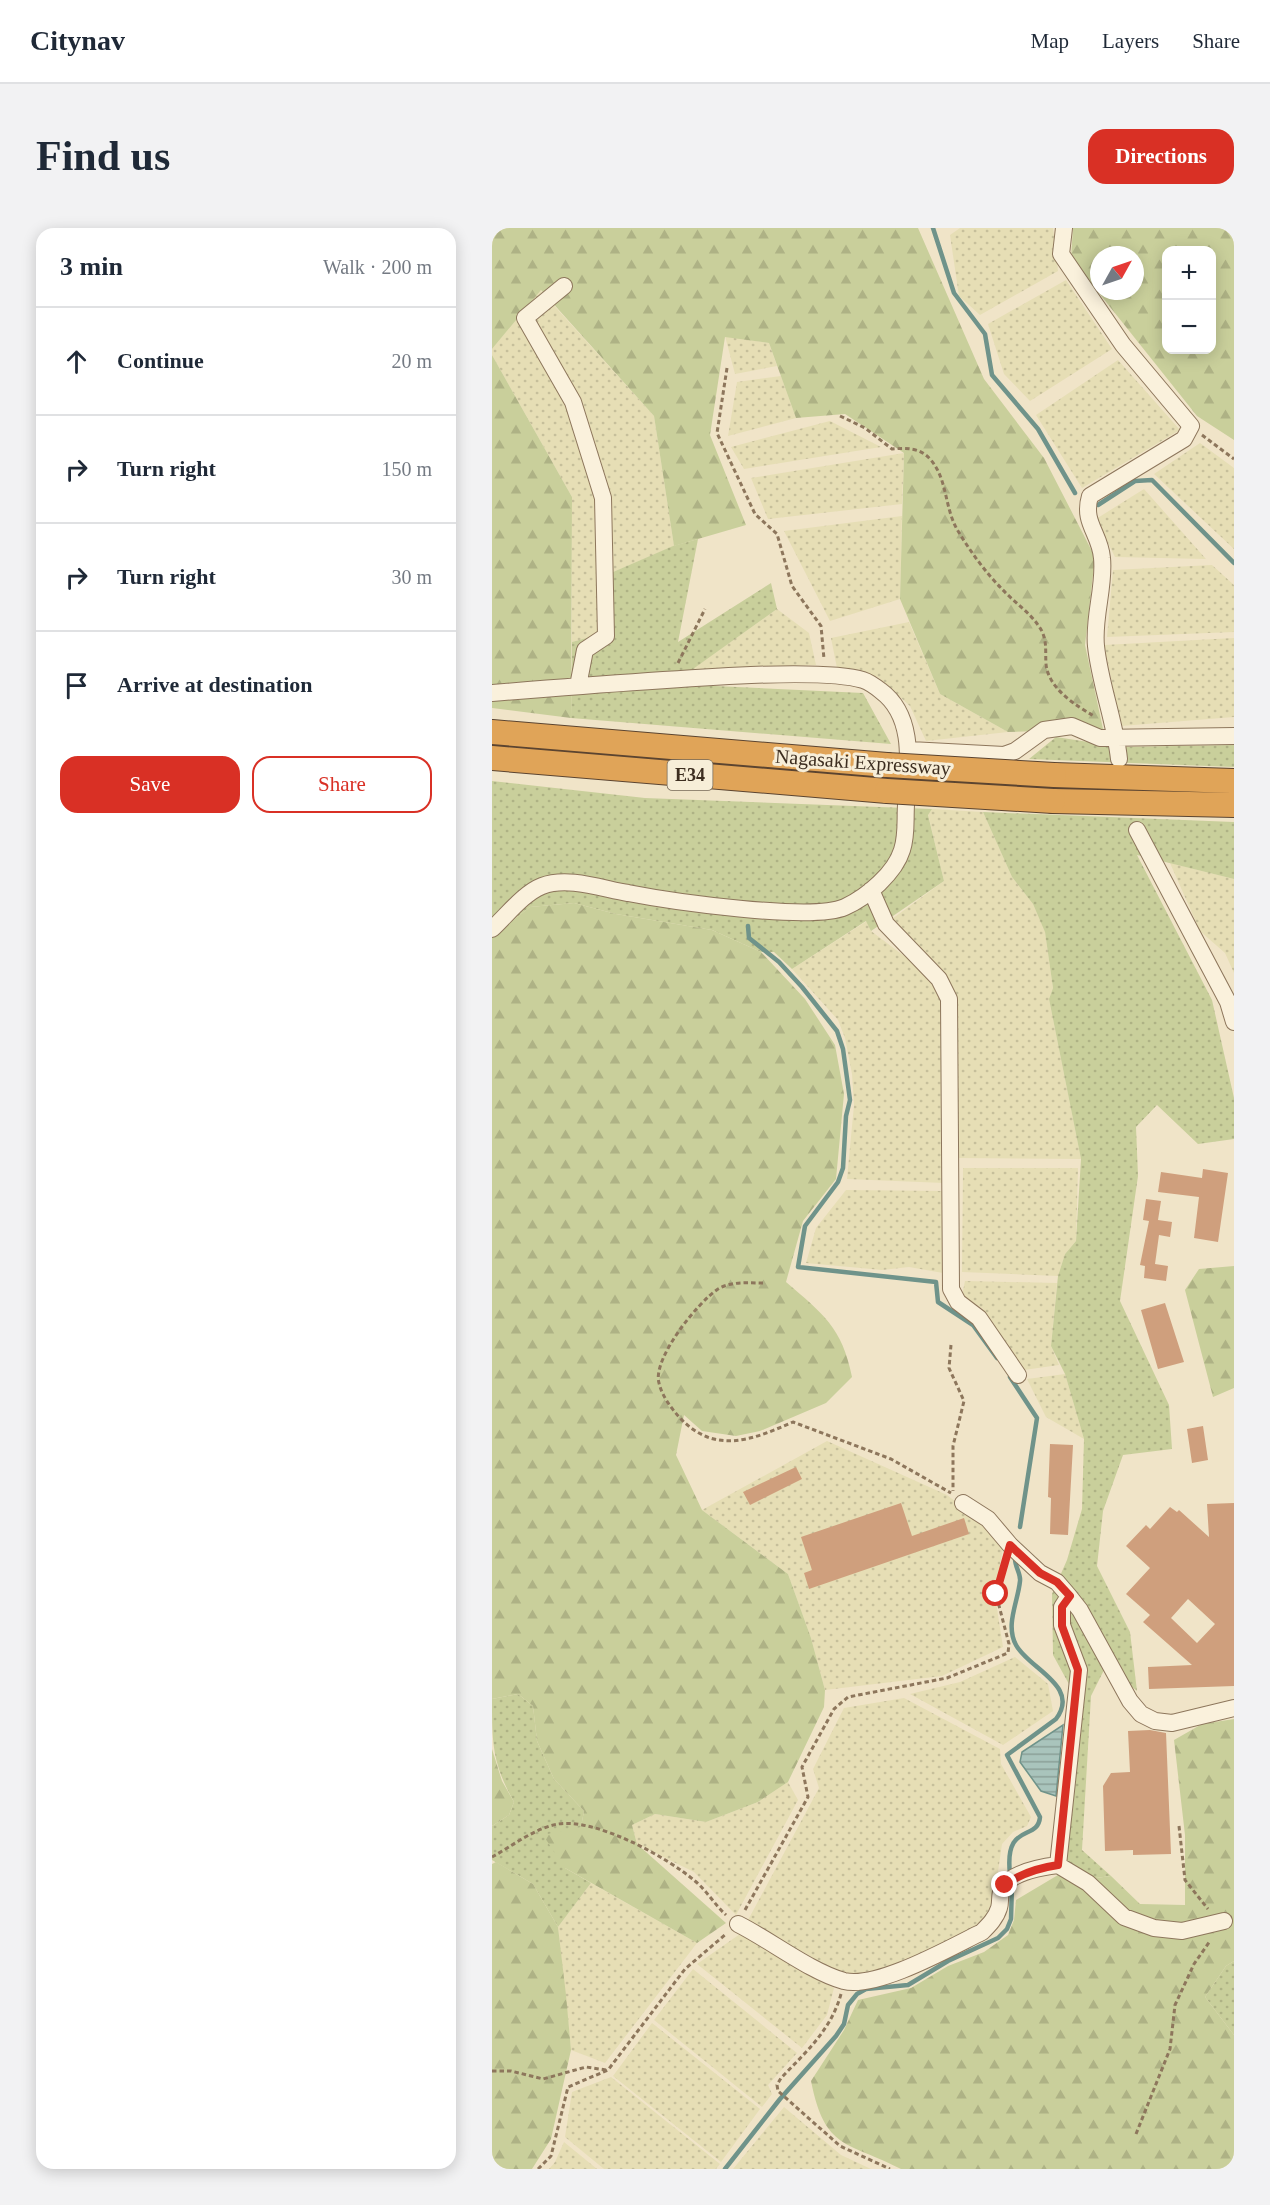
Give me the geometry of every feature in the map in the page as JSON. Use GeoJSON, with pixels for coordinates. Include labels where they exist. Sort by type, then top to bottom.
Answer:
{"type":"FeatureCollection","features":[{"type":"Feature","properties":{"kind":"highway","name":"Nagasaki Expressway"},"geometry":{"type":"LineString","coordinates":[[492,732],[887,765],[1054,775],[1234,781]]}},
{"type":"Feature","properties":{"kind":"highway","name":"Nagasaki Expressway"},"geometry":{"type":"LineString","coordinates":[[492,758],[887,791],[1053,801],[1234,805]]}},
{"type":"Feature","properties":{"kind":"street"},"geometry":{"type":"LineString","coordinates":[[1064,228],[1061,254],[1124,345],[1191,426],[1184,440],[1090,496],[1086,511],[1102,557],[1096,644],[1109,716],[1117,738],[1119,759]]}},
{"type":"Feature","properties":{"kind":"street"},"geometry":{"type":"LineString","coordinates":[[564,286],[525,318],[573,402],[603,498],[606,636],[585,650],[578,687]]}},
{"type":"Feature","properties":{"kind":"street"},"geometry":{"type":"LineString","coordinates":[[492,693],[670,678],[787,674],[863,680],[883,692],[900,717],[910,750],[902,852],[885,877],[871,890],[845,907],[826,912],[799,912],[639,896],[575,884],[554,884],[542,886],[527,896],[492,929]]}},
{"type":"Feature","properties":{"kind":"street"},"geometry":{"type":"LineString","coordinates":[[910,750],[1004,755],[1015,751],[1044,730],[1072,726],[1100,738],[1234,736]]}},
{"type":"Feature","properties":{"kind":"street"},"geometry":{"type":"LineString","coordinates":[[1137,830],[1231,1002],[1234,1022]]}},
{"type":"Feature","properties":{"kind":"street"},"geometry":{"type":"LineString","coordinates":[[871,890],[886,924],[939,979],[949,999],[951,1289],[958,1302],[979,1318],[1018,1375]]}},
{"type":"Feature","properties":{"kind":"street"},"geometry":{"type":"LineString","coordinates":[[958,1499],[988,1519],[1010,1545],[1040,1573],[1057,1582],[1070,1596],[1130,1701],[1141,1714],[1155,1721],[1172,1723],[1234,1708]]}},
{"type":"Feature","properties":{"kind":"street"},"geometry":{"type":"LineString","coordinates":[[1058,1865],[1078,1670],[1062,1626],[1062,1607],[1070,1596]]}},
{"type":"Feature","properties":{"kind":"street"},"geometry":{"type":"LineString","coordinates":[[738,1924],[827,1974],[845,1981],[857,1981],[907,1970],[982,1932],[992,1922],[999,1908],[1001,1890],[1010,1881],[1040,1867],[1058,1865],[1089,1883],[1124,1917],[1154,1928],[1182,1931],[1224,1921]]}},
{"type":"Feature","properties":{"kind":"path"},"geometry":{"type":"LineString","coordinates":[[727,368],[717,433],[755,514],[777,534],[792,586],[821,626],[825,676]]}},
{"type":"Feature","properties":{"kind":"path"},"geometry":{"type":"LineString","coordinates":[[840,416],[866,428],[892,449],[911,447],[929,458],[943,483],[950,515],[958,531],[1001,588],[1039,625],[1047,646],[1046,666],[1053,682],[1072,703],[1102,721],[1117,738]]}},
{"type":"Feature","properties":{"kind":"path"},"geometry":{"type":"LineString","coordinates":[[1191,426],[1234,459]]}},
{"type":"Feature","properties":{"kind":"path"},"geometry":{"type":"LineString","coordinates":[[670,678],[705,609]]}},
{"type":"Feature","properties":{"kind":"path"},"geometry":{"type":"LineString","coordinates":[[763,1283],[742,1282],[719,1289],[686,1320],[662,1362],[658,1382],[670,1407],[694,1433],[720,1441],[756,1438],[793,1422],[891,1459],[958,1499]]}},
{"type":"Feature","properties":{"kind":"path"},"geometry":{"type":"LineString","coordinates":[[951,1345],[949,1368],[964,1401],[953,1446],[958,1499]]}},
{"type":"Feature","properties":{"kind":"path"},"geometry":{"type":"LineString","coordinates":[[538,2169],[551,2157],[568,2087],[608,2070],[686,1969],[738,1924],[808,1797],[802,1767],[834,1709],[848,1697],[947,1678],[1008,1653],[1009,1644],[996,1594],[1010,1545]]}},
{"type":"Feature","properties":{"kind":"path"},"geometry":{"type":"LineString","coordinates":[[492,1857],[557,1824],[582,1824],[639,1846],[663,1860],[695,1881],[738,1924]]}},
{"type":"Feature","properties":{"kind":"path"},"geometry":{"type":"LineString","coordinates":[[1136,2133],[1170,2049],[1175,2005],[1194,1964],[1224,1921],[1203,1906],[1185,1880],[1179,1826]]}},
{"type":"Feature","properties":{"kind":"path"},"geometry":{"type":"LineString","coordinates":[[845,1981],[835,2016],[822,2035],[782,2078],[777,2085],[778,2091],[840,2146],[890,2169]]}},
{"type":"Feature","properties":{"kind":"path"},"geometry":{"type":"LineString","coordinates":[[492,2071],[511,2071],[543,2079],[586,2067],[608,2070]]}},
{"type":"Feature","properties":{"kind":"shaded area"},"geometry":{"type":"Polygon","coordinates":[[[960,228],[1053,228],[1058,271],[980,315],[959,296],[950,235],[960,228]]]}},
{"type":"Feature","properties":{"kind":"shaded area"},"geometry":{"type":"Polygon","coordinates":[[[1066,280],[1112,349],[1030,401],[1004,374],[988,324],[1066,280]]]}},
{"type":"Feature","properties":{"kind":"shaded area"},"geometry":{"type":"Polygon","coordinates":[[[540,290],[654,416],[674,546],[613,572],[612,631],[572,642],[572,497],[492,355],[492,349],[540,290]]]}},
{"type":"Feature","properties":{"kind":"shaded area"},"geometry":{"type":"Polygon","coordinates":[[[725,336],[769,343],[777,366],[735,374],[725,336]]]}},
{"type":"Feature","properties":{"kind":"shaded area"},"geometry":{"type":"Polygon","coordinates":[[[1118,360],[1180,430],[1082,488],[1036,415],[1118,360]]]}},
{"type":"Feature","properties":{"kind":"shaded area"},"geometry":{"type":"Polygon","coordinates":[[[781,376],[796,418],[728,436],[737,382],[781,376]]]}},
{"type":"Feature","properties":{"kind":"shaded area"},"geometry":{"type":"Polygon","coordinates":[[[830,421],[881,447],[744,469],[731,447],[830,421]]]}},
{"type":"Feature","properties":{"kind":"shaded area"},"geometry":{"type":"Polygon","coordinates":[[[1200,443],[1234,468],[1234,549],[1154,474],[1200,443]]]}},
{"type":"Feature","properties":{"kind":"shaded area"},"geometry":{"type":"Polygon","coordinates":[[[904,453],[902,504],[768,519],[751,478],[904,453]]]}},
{"type":"Feature","properties":{"kind":"shaded area"},"geometry":{"type":"Polygon","coordinates":[[[1144,489],[1206,559],[1115,557],[1096,519],[1144,489]]]}},
{"type":"Feature","properties":{"kind":"shaded area"},"geometry":{"type":"Polygon","coordinates":[[[902,516],[900,599],[830,621],[784,531],[902,516]]]}},
{"type":"Feature","properties":{"kind":"shaded area"},"geometry":{"type":"Polygon","coordinates":[[[1212,565],[1234,585],[1234,632],[1107,637],[1113,570],[1212,565]]]}},
{"type":"Feature","properties":{"kind":"shaded area"},"geometry":{"type":"Polygon","coordinates":[[[777,609],[809,633],[816,665],[691,670],[777,609]]]}},
{"type":"Feature","properties":{"kind":"shaded area"},"geometry":{"type":"Polygon","coordinates":[[[909,622],[940,694],[1008,732],[926,741],[910,706],[878,677],[837,668],[831,638],[909,622]]]}},
{"type":"Feature","properties":{"kind":"shaded area"},"geometry":{"type":"Polygon","coordinates":[[[1234,638],[1234,717],[1121,726],[1104,645],[1234,638]]]}},
{"type":"Feature","properties":{"kind":"shaded area"},"geometry":{"type":"Polygon","coordinates":[[[932,809],[983,812],[1012,877],[1033,904],[1045,931],[1053,988],[1049,999],[1081,1159],[956,1158],[954,996],[892,919],[944,881],[928,814],[932,809]]]}},
{"type":"Feature","properties":{"kind":"shaded area"},"geometry":{"type":"Polygon","coordinates":[[[1170,863],[1234,879],[1234,973],[1225,953],[1200,931],[1170,863]]]}},
{"type":"Feature","properties":{"kind":"shaded area"},"geometry":{"type":"Polygon","coordinates":[[[867,921],[871,931],[916,965],[934,984],[943,1000],[944,1183],[847,1179],[854,1105],[852,1074],[845,1038],[838,1020],[792,969],[867,921]]]}},
{"type":"Feature","properties":{"kind":"shaded area"},"geometry":{"type":"Polygon","coordinates":[[[963,1168],[1078,1168],[1076,1241],[1065,1254],[1058,1276],[962,1272],[963,1168]]]}},
{"type":"Feature","properties":{"kind":"shaded area"},"geometry":{"type":"Polygon","coordinates":[[[846,1190],[944,1191],[943,1273],[909,1267],[882,1270],[806,1263],[816,1228],[846,1190]]]}},
{"type":"Feature","properties":{"kind":"shaded area"},"geometry":{"type":"Polygon","coordinates":[[[965,1281],[1057,1283],[1051,1346],[1059,1365],[1024,1370],[983,1309],[962,1296],[965,1281]]]}},
{"type":"Feature","properties":{"kind":"shaded area"},"geometry":{"type":"Polygon","coordinates":[[[1065,1374],[1084,1439],[1046,1417],[1027,1379],[1065,1374]]]}},
{"type":"Feature","properties":{"kind":"shaded area"},"geometry":{"type":"Polygon","coordinates":[[[827,1441],[947,1495],[986,1525],[1003,1547],[995,1596],[1003,1647],[942,1676],[825,1690],[811,1638],[788,1574],[702,1510],[827,1441]]]}},
{"type":"Feature","properties":{"kind":"shaded area"},"geometry":{"type":"Polygon","coordinates":[[[1015,1657],[1048,1684],[1053,1711],[1003,1745],[910,1694],[960,1682],[1015,1657]]]}},
{"type":"Feature","properties":{"kind":"shaded area"},"geometry":{"type":"Polygon","coordinates":[[[904,1698],[1000,1749],[1001,1764],[1031,1817],[1027,1826],[1013,1832],[1002,1844],[993,1906],[978,1926],[902,1966],[848,1977],[747,1922],[819,1788],[813,1769],[844,1708],[904,1698]]]}},
{"type":"Feature","properties":{"kind":"shaded area"},"geometry":{"type":"Polygon","coordinates":[[[788,1782],[798,1800],[736,1915],[694,1872],[637,1844],[632,1825],[655,1814],[706,1822],[758,1802],[788,1782]]]}},
{"type":"Feature","properties":{"kind":"shaded area"},"geometry":{"type":"Polygon","coordinates":[[[591,1883],[697,1943],[605,2063],[571,2050],[558,1927],[591,1883]]]}},
{"type":"Feature","properties":{"kind":"shaded area"},"geometry":{"type":"Polygon","coordinates":[[[740,1934],[834,1988],[827,2015],[802,2048],[697,1964],[740,1934]]]}},
{"type":"Feature","properties":{"kind":"shaded area"},"geometry":{"type":"Polygon","coordinates":[[[693,1969],[797,2053],[768,2085],[772,2094],[762,2107],[654,2020],[693,1969]]]}},
{"type":"Feature","properties":{"kind":"shaded area"},"geometry":{"type":"Polygon","coordinates":[[[652,2023],[760,2109],[721,2162],[613,2076],[652,2023]]]}},
{"type":"Feature","properties":{"kind":"shaded area"},"geometry":{"type":"Polygon","coordinates":[[[611,2077],[720,2164],[716,2169],[604,2169],[565,2137],[572,2092],[611,2077]]]}},
{"type":"Feature","properties":{"kind":"shaded area"},"geometry":{"type":"Polygon","coordinates":[[[784,2107],[841,2155],[871,2169],[733,2169],[784,2107]]]}},
{"type":"Feature","properties":{"kind":"shaded area"},"geometry":{"type":"Polygon","coordinates":[[[564,2142],[597,2169],[549,2169],[555,2162],[564,2142]]]}},
{"type":"Feature","properties":{"kind":"green space"},"geometry":{"type":"Polygon","coordinates":[[[492,228],[918,228],[984,379],[1044,458],[1095,557],[1085,645],[1103,729],[1008,732],[940,694],[900,599],[904,453],[845,414],[796,418],[769,343],[725,337],[710,435],[746,525],[674,546],[654,416],[541,290],[492,349],[492,228]]]}},
{"type":"Feature","properties":{"kind":"green space"},"geometry":{"type":"Polygon","coordinates":[[[1073,228],[1234,228],[1234,440],[1197,416],[1104,300],[1144,300],[1144,246],[1090,246],[1090,282],[1071,258],[1073,228]]]}},
{"type":"Feature","properties":{"kind":"green space"},"geometry":{"type":"Polygon","coordinates":[[[492,355],[572,497],[571,718],[492,708],[492,355]]]}},
{"type":"Feature","properties":{"kind":"green space"},"geometry":{"type":"Polygon","coordinates":[[[698,539],[678,642],[771,583],[777,609],[672,684],[863,693],[891,744],[571,718],[572,642],[612,631],[613,572],[673,546],[698,539]]]}},
{"type":"Feature","properties":{"kind":"green space"},"geometry":{"type":"Polygon","coordinates":[[[1056,737],[1121,747],[1234,745],[1234,767],[1029,759],[1056,737]]]}},
{"type":"Feature","properties":{"kind":"green space"},"geometry":{"type":"Polygon","coordinates":[[[492,781],[645,798],[932,809],[928,815],[944,881],[871,931],[866,921],[792,969],[774,952],[761,952],[712,930],[616,914],[574,903],[530,907],[492,937],[492,781]]]}},
{"type":"Feature","properties":{"kind":"green space"},"geometry":{"type":"Polygon","coordinates":[[[983,812],[1234,822],[1234,879],[1137,855],[1212,1000],[1234,1098],[1234,1139],[1198,1144],[1157,1105],[1136,1127],[1138,1176],[1120,1301],[1169,1405],[1172,1449],[1123,1455],[1103,1511],[1097,1566],[1130,1632],[1137,1691],[1106,1666],[1091,1696],[1082,1850],[1111,1876],[1073,1881],[1058,1875],[1070,1686],[1053,1655],[1052,1594],[1067,1560],[1082,1509],[1084,1439],[1065,1374],[1051,1346],[1058,1276],[1065,1254],[1076,1241],[1081,1159],[1049,999],[1053,988],[1045,932],[1033,904],[1012,877],[983,812]]]}},
{"type":"Feature","properties":{"kind":"green space"},"geometry":{"type":"Polygon","coordinates":[[[574,903],[616,914],[712,930],[761,952],[805,999],[835,1045],[844,1094],[836,1179],[803,1221],[786,1282],[821,1313],[836,1333],[843,1346],[852,1377],[826,1403],[760,1431],[736,1436],[702,1431],[684,1415],[676,1455],[702,1510],[788,1574],[811,1638],[825,1690],[824,1707],[788,1782],[758,1802],[706,1822],[655,1814],[632,1825],[637,1844],[726,1923],[697,1943],[565,1868],[543,1835],[581,1827],[584,1811],[554,1779],[537,1741],[533,1706],[518,1694],[492,1699],[492,937],[530,907],[574,903]]]}},
{"type":"Feature","properties":{"kind":"green space"},"geometry":{"type":"Polygon","coordinates":[[[1234,1266],[1234,1388],[1213,1397],[1185,1290],[1199,1269],[1234,1266]]]}},
{"type":"Feature","properties":{"kind":"green space"},"geometry":{"type":"Polygon","coordinates":[[[518,1694],[533,1706],[537,1741],[554,1779],[584,1811],[581,1827],[565,1868],[591,1883],[558,1927],[533,1884],[492,1860],[492,1826],[509,1815],[514,1802],[497,1764],[492,1728],[492,1699],[518,1694]]]}},
{"type":"Feature","properties":{"kind":"green space"},"geometry":{"type":"Polygon","coordinates":[[[1234,1719],[1234,1961],[1226,1966],[1205,1997],[1234,2035],[1234,2169],[901,2169],[852,2147],[831,2132],[823,2120],[811,2081],[844,2030],[858,2000],[911,1988],[948,1966],[984,1952],[1008,1935],[1014,1920],[1016,1900],[1058,1875],[1073,1881],[1111,1876],[1140,1904],[1185,1905],[1185,1835],[1174,1740],[1202,1724],[1234,1719]]]}},
{"type":"Feature","properties":{"kind":"green space"},"geometry":{"type":"Polygon","coordinates":[[[492,1749],[502,1781],[514,1802],[509,1815],[492,1826],[492,1749]]]}},
{"type":"Feature","properties":{"kind":"green space"},"geometry":{"type":"Polygon","coordinates":[[[496,1862],[533,1884],[558,1927],[566,1995],[571,2050],[551,2139],[532,2169],[496,2169],[492,2163],[492,1864],[496,1862]]]}},
{"type":"Feature","properties":{"kind":"green space"},"geometry":{"type":"Polygon","coordinates":[[[1234,1961],[1234,2035],[1205,1997],[1226,1966],[1234,1961]]]}},
{"type":"Feature","properties":{"kind":"water"},"geometry":{"type":"Polygon","coordinates":[[[1063,1725],[1056,1796],[1041,1791],[1020,1762],[1022,1752],[1063,1725]]]}},
{"type":"Feature","properties":{"kind":"building"},"geometry":{"type":"Polygon","coordinates":[[[1203,1169],[1228,1173],[1218,1242],[1194,1238],[1199,1197],[1158,1192],[1161,1172],[1202,1178],[1203,1169]]]}},
{"type":"Feature","properties":{"kind":"building"},"geometry":{"type":"Polygon","coordinates":[[[1146,1199],[1161,1201],[1158,1220],[1172,1222],[1170,1237],[1159,1235],[1155,1264],[1168,1266],[1166,1281],[1144,1278],[1145,1266],[1140,1265],[1149,1221],[1143,1220],[1146,1199]]]}},
{"type":"Feature","properties":{"kind":"building"},"geometry":{"type":"Polygon","coordinates":[[[1165,1303],[1184,1362],[1158,1369],[1141,1310],[1165,1303]]]}},
{"type":"Feature","properties":{"kind":"building"},"geometry":{"type":"Polygon","coordinates":[[[1203,1426],[1208,1460],[1192,1463],[1187,1429],[1203,1426]]]}},
{"type":"Feature","properties":{"kind":"building"},"geometry":{"type":"Polygon","coordinates":[[[1050,1444],[1073,1445],[1068,1535],[1050,1534],[1051,1498],[1048,1497],[1050,1444]]]}},
{"type":"Feature","properties":{"kind":"building"},"geometry":{"type":"Polygon","coordinates":[[[796,1467],[802,1479],[750,1505],[743,1492],[796,1467]]]}},
{"type":"Feature","properties":{"kind":"building"},"geometry":{"type":"Polygon","coordinates":[[[901,1503],[912,1536],[964,1518],[969,1534],[809,1589],[804,1573],[812,1570],[801,1537],[901,1503]]]}},
{"type":"Feature","properties":{"kind":"building"},"geometry":{"type":"Polygon","coordinates":[[[1234,1503],[1234,1686],[1149,1689],[1148,1667],[1192,1665],[1143,1622],[1150,1615],[1126,1594],[1150,1568],[1126,1546],[1146,1525],[1150,1529],[1170,1507],[1177,1512],[1179,1510],[1209,1537],[1207,1504],[1234,1503]],[[1188,1599],[1171,1618],[1197,1643],[1215,1624],[1188,1599]]]}},
{"type":"Feature","properties":{"kind":"building"},"geometry":{"type":"Polygon","coordinates":[[[1150,1730],[1166,1733],[1171,1854],[1133,1855],[1133,1850],[1105,1851],[1103,1786],[1111,1773],[1130,1772],[1128,1731],[1150,1730]]]}},
{"type":"Feature","properties":{"kind":"waterway"},"geometry":{"type":"LineString","coordinates":[[933,228],[954,293],[985,334],[992,375],[1038,429],[1075,493]]}},
{"type":"Feature","properties":{"kind":"waterway"},"geometry":{"type":"LineString","coordinates":[[1098,505],[1135,481],[1152,480],[1234,563]]}},
{"type":"Feature","properties":{"kind":"waterway"},"geometry":{"type":"LineString","coordinates":[[748,926],[749,938],[779,962],[802,987],[837,1031],[843,1049],[850,1100],[846,1116],[843,1168],[838,1182],[805,1226],[798,1267],[936,1282],[938,1302],[973,1325],[997,1358]]}},
{"type":"Feature","properties":{"kind":"waterway"},"geometry":{"type":"LineString","coordinates":[[1010,1377],[1037,1418],[1020,1527]]}},
{"type":"Feature","properties":{"kind":"waterway"},"geometry":{"type":"LineString","coordinates":[[1010,1874],[1009,1857],[1012,1846],[1016,1839],[1034,1829],[1040,1817],[1007,1755],[1056,1719],[1062,1707],[1062,1697],[1058,1687],[1022,1654],[1013,1637],[1012,1621],[1020,1578],[1015,1559]]}},
{"type":"Feature","properties":{"kind":"waterway"},"geometry":{"type":"LineString","coordinates":[[725,2169],[780,2099],[836,2036],[844,2024],[848,2005],[857,1994],[866,1989],[908,1985],[948,1961],[998,1938],[1007,1929],[1011,1919],[1012,1885]]}},
{"type":"Feature","properties":{"kind":"route"},"geometry":{"type":"LineString","coordinates":[[996,1594],[1010,1545],[1040,1573],[1057,1582],[1070,1596],[1062,1607],[1062,1626],[1078,1670],[1058,1865],[1040,1867],[1015,1877],[1005,1885]]}}]}
